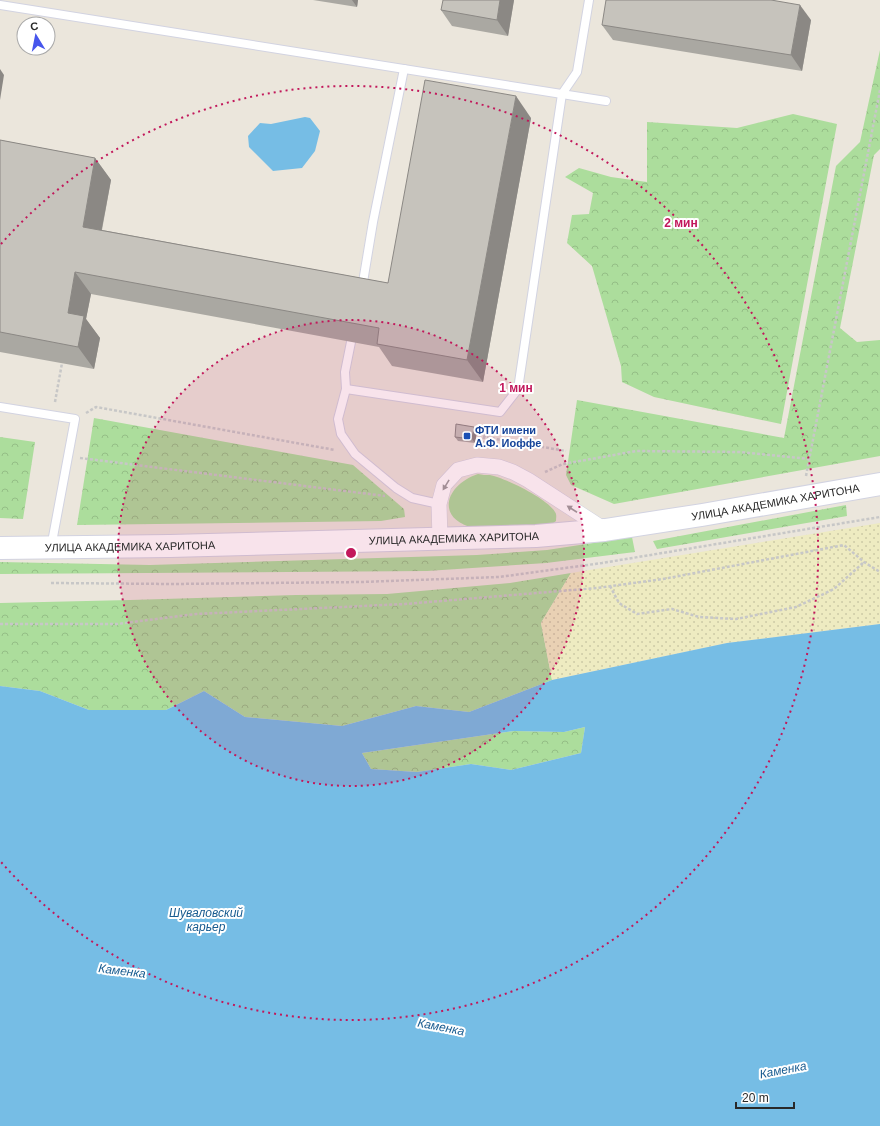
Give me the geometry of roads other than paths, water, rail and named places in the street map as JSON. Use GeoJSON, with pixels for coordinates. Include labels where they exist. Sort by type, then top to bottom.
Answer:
{"type":"FeatureCollection","features":[{"type":"Feature","properties":{"kind":"street"},"geometry":{"type":"LineString","coordinates":[[440,539],[439,504],[444,485],[458,470],[477,465],[499,467],[513,472],[528,480],[604,530]]}},
{"type":"Feature","properties":{"kind":"street","name":"УЛИЦА АКАДЕМИКА ХАРИТОНА"},"geometry":{"type":"LineString","coordinates":[[0,548],[170,546],[536,536],[604,530],[880,484]]}},
{"type":"Feature","properties":{"kind":"lane"},"geometry":{"type":"LineString","coordinates":[[346,388],[500,412],[518,389],[562,94],[577,72],[589,0]]}},
{"type":"Feature","properties":{"kind":"lane"},"geometry":{"type":"LineString","coordinates":[[0,6],[606,101]]}},
{"type":"Feature","properties":{"kind":"lane"},"geometry":{"type":"LineString","coordinates":[[360,297],[373,222],[404,69]]}},
{"type":"Feature","properties":{"kind":"lane"},"geometry":{"type":"LineString","coordinates":[[351,342],[345,372],[346,388],[338,419],[341,434],[355,454],[396,488],[412,498],[439,504]]}},
{"type":"Feature","properties":{"kind":"lane"},"geometry":{"type":"LineString","coordinates":[[0,407],[75,419],[52,548]]}},
{"type":"Feature","properties":{"kind":"water"},"geometry":{"type":"Polygon","coordinates":[[[305,117],[310,118],[320,131],[315,151],[302,168],[273,171],[249,147],[248,136],[260,123],[271,124],[305,117]]]}},
{"type":"Feature","properties":{"kind":"water","name":"Шуваловский карьер"},"geometry":{"type":"Polygon","coordinates":[[[880,624],[880,1126],[0,1126],[0,686],[40,691],[89,710],[166,710],[204,691],[245,717],[342,726],[416,706],[469,712],[552,680],[727,643],[880,624]],[[585,727],[564,732],[514,731],[362,753],[371,769],[417,772],[471,764],[511,770],[581,753],[585,727]]]}},
{"type":"Feature","properties":{"kind":"place","name":"ФТИ имени А.Ф. Иоффе"},"geometry":{"type":"Point","coordinates":[467,436]}},
{"type":"Feature","properties":{"kind":"water label","name":"Каменка"},"geometry":{"type":"Point","coordinates":[122,971]}},
{"type":"Feature","properties":{"kind":"water label","name":"Каменка"},"geometry":{"type":"Point","coordinates":[441,1027]}},
{"type":"Feature","properties":{"kind":"water label","name":"Каменка"},"geometry":{"type":"Point","coordinates":[783,1070]}}]}
